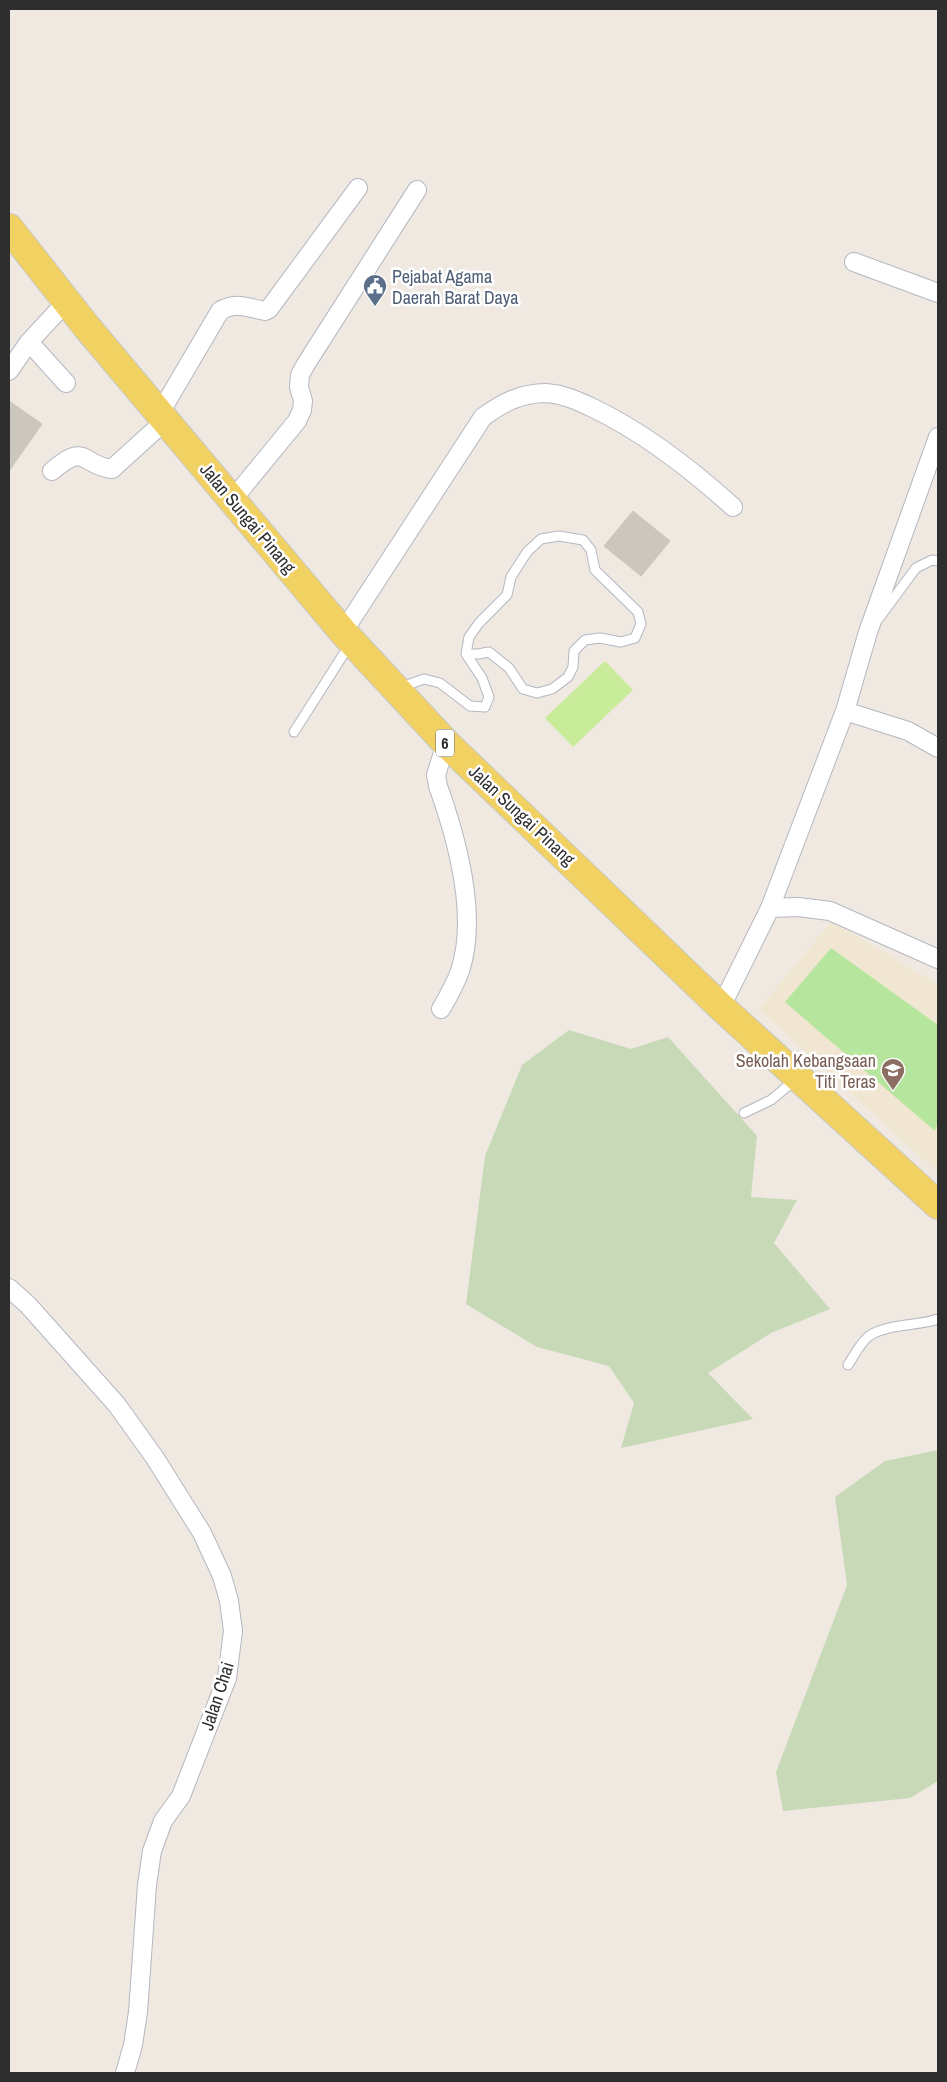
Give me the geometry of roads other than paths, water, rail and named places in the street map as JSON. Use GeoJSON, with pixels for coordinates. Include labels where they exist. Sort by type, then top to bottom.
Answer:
{"type":"FeatureCollection","features":[{"type":"Feature","properties":{"kind":"main road","name":"Jalan Sungai Pinang"},"geometry":{"type":"LineString","coordinates":[[11,236],[348,637],[446,743],[721,1007],[799,1076],[938,1205]]}},
{"type":"Feature","properties":{"kind":"street"},"geometry":{"type":"LineString","coordinates":[[52,470],[72,456],[80,456],[112,469],[163,417],[220,311],[228,306],[237,305],[265,311],[268,309],[358,188]]}},
{"type":"Feature","properties":{"kind":"street"},"geometry":{"type":"LineString","coordinates":[[232,499],[297,421],[302,410],[303,401],[299,387],[300,375],[417,190]]}},
{"type":"Feature","properties":{"kind":"street"},"geometry":{"type":"LineString","coordinates":[[854,262],[938,293]]}},
{"type":"Feature","properties":{"kind":"street"},"geometry":{"type":"LineString","coordinates":[[9,371],[29,342],[67,301]]}},
{"type":"Feature","properties":{"kind":"street"},"geometry":{"type":"LineString","coordinates":[[29,342],[66,384]]}},
{"type":"Feature","properties":{"kind":"street"},"geometry":{"type":"LineString","coordinates":[[348,637],[483,417],[502,403],[523,395],[546,393],[570,398],[614,419],[656,444],[688,468],[733,507]]}},
{"type":"Feature","properties":{"kind":"street"},"geometry":{"type":"LineString","coordinates":[[721,1007],[770,908],[845,710],[868,632],[938,437]]}},
{"type":"Feature","properties":{"kind":"street"},"geometry":{"type":"LineString","coordinates":[[845,710],[908,731],[938,748]]}},
{"type":"Feature","properties":{"kind":"street"},"geometry":{"type":"LineString","coordinates":[[441,1009],[456,983],[460,969],[465,949],[466,914],[461,862],[438,786],[437,769],[446,743]]}},
{"type":"Feature","properties":{"kind":"street"},"geometry":{"type":"LineString","coordinates":[[770,908],[798,907],[830,911],[938,958]]}},
{"type":"Feature","properties":{"kind":"street","name":"Jalan Chai"},"geometry":{"type":"LineString","coordinates":[[9,1288],[28,1305],[117,1405],[155,1458],[202,1532],[222,1576],[229,1601],[233,1631],[227,1678],[181,1796],[163,1821],[152,1851],[146,1885],[138,2012],[133,2045],[125,2073]]}},
{"type":"Feature","properties":{"kind":"lane"},"geometry":{"type":"LineString","coordinates":[[396,689],[424,679],[440,683],[470,706],[485,706],[489,697],[482,678],[466,654],[468,637],[479,623],[507,596],[511,577],[527,552],[541,539],[559,536],[583,540],[591,550],[595,570],[638,612],[641,624],[635,638],[621,642],[600,638],[586,640],[574,652],[573,666],[568,677],[552,689],[537,693],[523,689],[509,668],[489,652],[466,654]]}},
{"type":"Feature","properties":{"kind":"lane"},"geometry":{"type":"LineString","coordinates":[[868,632],[916,568],[932,560],[938,561]]}},
{"type":"Feature","properties":{"kind":"lane"},"geometry":{"type":"LineString","coordinates":[[294,732],[348,637]]}},
{"type":"Feature","properties":{"kind":"lane"},"geometry":{"type":"LineString","coordinates":[[744,1113],[771,1100],[799,1076]]}},
{"type":"Feature","properties":{"kind":"lane"},"geometry":{"type":"LineString","coordinates":[[848,1365],[868,1337],[878,1331],[927,1323],[938,1319]]}},
{"type":"Feature","properties":{"kind":"place","name":"Pejabat Agama Daerah Barat Daya"},"geometry":{"type":"Point","coordinates":[375,307]}},
{"type":"Feature","properties":{"kind":"place","name":"Sekolah Kebangsaan Titi Teras"},"geometry":{"type":"Point","coordinates":[893,1091]}}]}
